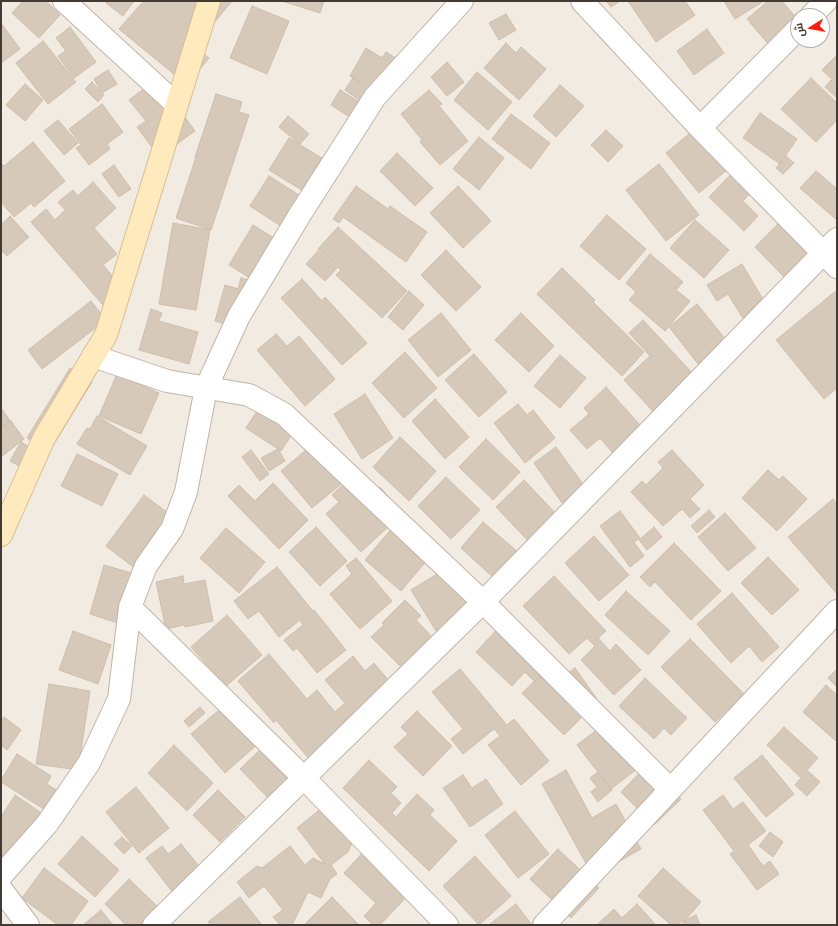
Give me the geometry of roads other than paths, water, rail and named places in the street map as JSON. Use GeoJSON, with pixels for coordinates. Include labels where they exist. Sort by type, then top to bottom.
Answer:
{"type":"FeatureCollection","features":[{"type":"Feature","properties":{"kind":"street"},"geometry":{"type":"LineString","coordinates":[[64,1],[177,105]]}},
{"type":"Feature","properties":{"kind":"street"},"geometry":{"type":"LineString","coordinates":[[1,535],[44,438],[106,335],[209,1]]}},
{"type":"Feature","properties":{"kind":"street"},"geometry":{"type":"LineString","coordinates":[[1,876],[47,824],[89,763],[119,699],[130,607],[146,566],[172,529],[186,492],[206,388],[239,316],[299,216],[375,97],[462,1]]}},
{"type":"Feature","properties":{"kind":"street"},"geometry":{"type":"LineString","coordinates":[[154,925],[483,602],[833,253],[700,128],[582,1]]}},
{"type":"Feature","properties":{"kind":"street"},"geometry":{"type":"LineString","coordinates":[[700,128],[790,37]]}},
{"type":"Feature","properties":{"kind":"street"},"geometry":{"type":"LineString","coordinates":[[93,356],[167,381],[250,395],[284,414],[483,602],[670,790]]}},
{"type":"Feature","properties":{"kind":"street"},"geometry":{"type":"LineString","coordinates":[[130,607],[304,778],[447,925]]}},
{"type":"Feature","properties":{"kind":"street"},"geometry":{"type":"LineString","coordinates":[[544,925],[837,612]]}},
{"type":"Feature","properties":{"kind":"street"},"geometry":{"type":"LineString","coordinates":[[1,889],[28,925]]}}]}
